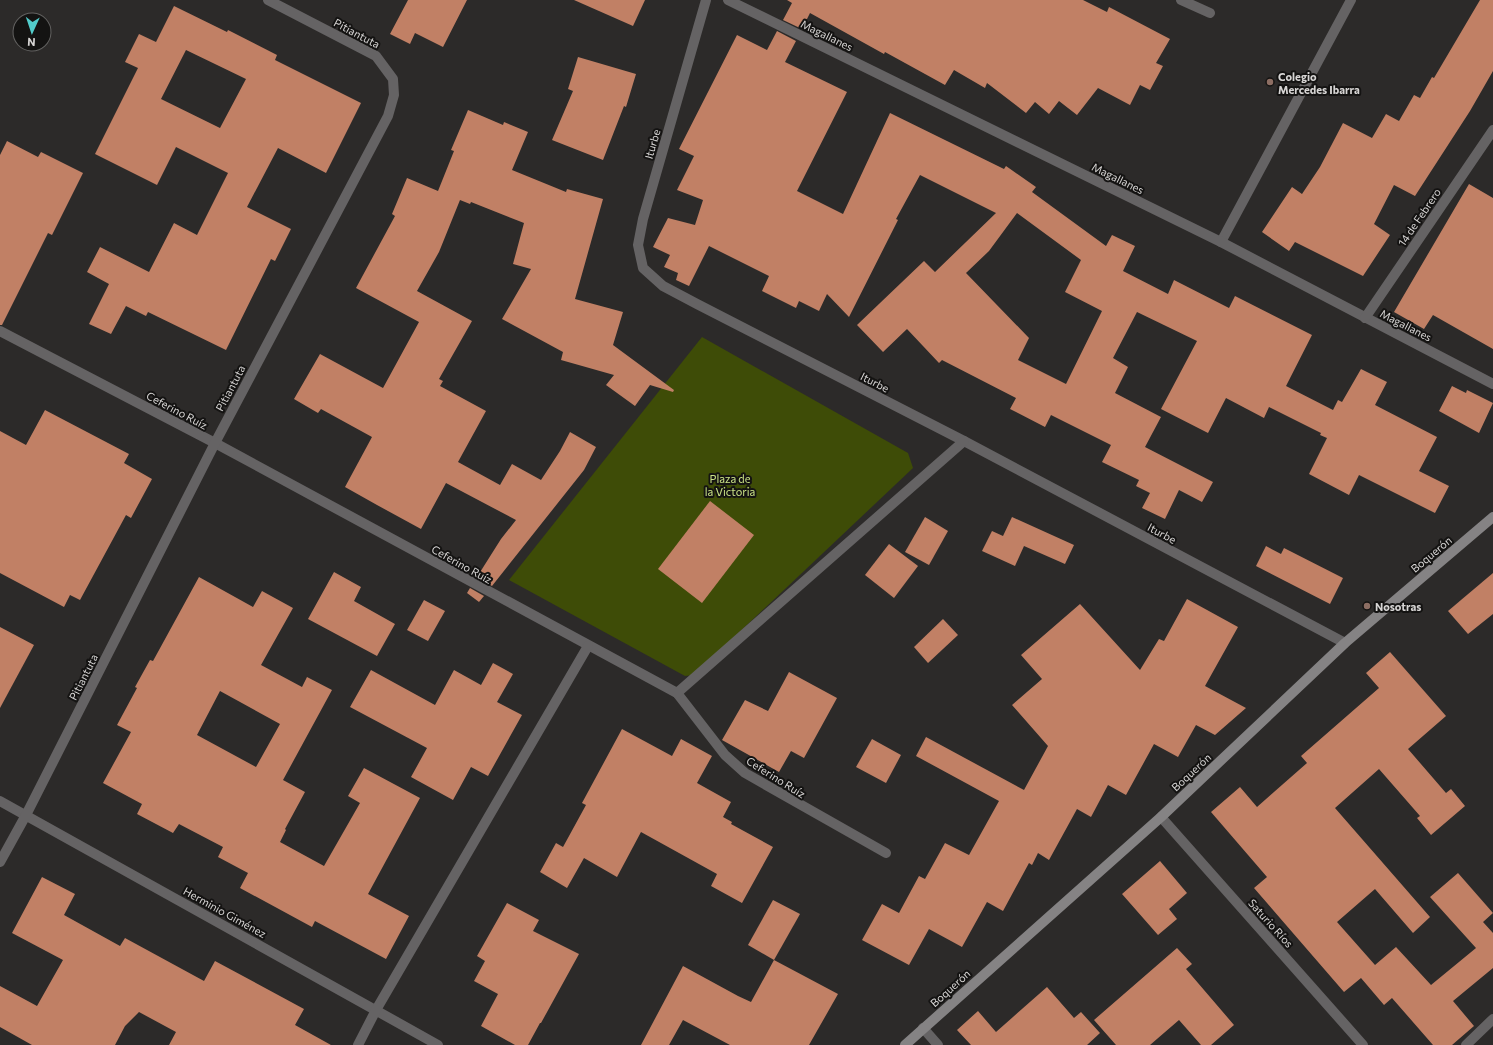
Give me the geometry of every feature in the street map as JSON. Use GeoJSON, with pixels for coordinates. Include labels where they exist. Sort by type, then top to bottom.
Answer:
{"type":"FeatureCollection","features":[{"type":"Feature","properties":{"kind":"street","name":"Pitiantuta"},"geometry":{"type":"LineString","coordinates":[[0,862],[26,815],[215,443],[388,116],[394,96],[393,79],[376,56],[268,0]]}},
{"type":"Feature","properties":{"kind":"street","name":"Iturbe"},"geometry":{"type":"LineString","coordinates":[[706,0],[643,219],[638,245],[643,268],[663,286],[964,441],[1345,643]]}},
{"type":"Feature","properties":{"kind":"street","name":"Magallanes"},"geometry":{"type":"LineString","coordinates":[[728,0],[1221,242],[1493,384]]}},
{"type":"Feature","properties":{"kind":"street"},"geometry":{"type":"LineString","coordinates":[[1181,0],[1210,13]]}},
{"type":"Feature","properties":{"kind":"street"},"geometry":{"type":"LineString","coordinates":[[1221,242],[1351,0]]}},
{"type":"Feature","properties":{"kind":"street","name":"14 de Febrero"},"geometry":{"type":"LineString","coordinates":[[1365,318],[1493,130]]}},
{"type":"Feature","properties":{"kind":"street","name":"Ceferino Ruíz"},"geometry":{"type":"LineString","coordinates":[[0,332],[215,443],[677,693],[725,755],[745,773],[886,853]]}},
{"type":"Feature","properties":{"kind":"street"},"geometry":{"type":"LineString","coordinates":[[677,693],[964,441]]}},
{"type":"Feature","properties":{"kind":"street","name":"Boquerón"},"geometry":{"type":"LineString","coordinates":[[905,1045],[1161,817],[1345,643],[1493,517]]}},
{"type":"Feature","properties":{"kind":"street"},"geometry":{"type":"LineString","coordinates":[[358,1045],[376,1010],[588,646]]}},
{"type":"Feature","properties":{"kind":"street","name":"Herminio Giménez"},"geometry":{"type":"LineString","coordinates":[[0,801],[438,1045]]}},
{"type":"Feature","properties":{"kind":"street","name":"Saturio Ríos"},"geometry":{"type":"LineString","coordinates":[[1161,817],[1363,1045]]}},
{"type":"Feature","properties":{"kind":"street"},"geometry":{"type":"LineString","coordinates":[[1466,1045],[1493,1019]]}},
{"type":"Feature","properties":{"kind":"street"},"geometry":{"type":"LineString","coordinates":[[923,1028],[938,1045]]}},
{"type":"Feature","properties":{"kind":"green space","name":"Plaza de la Victoria"},"geometry":{"type":"Polygon","coordinates":[[[702,337],[908,453],[913,468],[694,675],[685,676],[509,580],[702,337]]]}},
{"type":"Feature","properties":{"kind":"building"},"geometry":{"type":"Polygon","coordinates":[[[408,0],[467,0],[443,47],[415,33],[410,44],[390,34],[408,0]]]}},
{"type":"Feature","properties":{"kind":"building"},"geometry":{"type":"Polygon","coordinates":[[[574,0],[645,0],[633,26],[574,0]]]}},
{"type":"Feature","properties":{"kind":"building"},"geometry":{"type":"Polygon","coordinates":[[[787,0],[1083,0],[1107,12],[1109,7],[1170,39],[1156,63],[1163,66],[1150,90],[1140,85],[1130,105],[1098,88],[1077,115],[1059,101],[1049,114],[1035,102],[1026,113],[987,83],[985,88],[954,70],[945,85],[885,52],[884,54],[810,13],[802,29],[783,20],[792,3],[787,0]]]}},
{"type":"Feature","properties":{"kind":"building"},"geometry":{"type":"Polygon","coordinates":[[[1480,0],[1493,0],[1493,71],[1470,111],[1415,196],[1394,185],[1374,224],[1390,235],[1363,276],[1295,242],[1289,251],[1262,232],[1292,187],[1302,194],[1320,167],[1343,123],[1372,138],[1386,114],[1399,121],[1414,95],[1420,98],[1432,77],[1434,78],[1480,0]]]}},
{"type":"Feature","properties":{"kind":"building"},"geometry":{"type":"Polygon","coordinates":[[[174,6],[227,32],[228,30],[277,55],[275,60],[361,103],[326,173],[278,148],[247,207],[291,229],[275,261],[271,259],[226,350],[148,312],[146,316],[126,306],[111,334],[89,324],[109,284],[87,272],[100,247],[149,272],[174,223],[197,235],[228,173],[176,147],[157,185],[95,154],[138,68],[125,62],[139,34],[156,42],[174,6]],[[186,50],[161,99],[220,128],[246,79],[186,50]]]}},
{"type":"Feature","properties":{"kind":"building"},"geometry":{"type":"Polygon","coordinates":[[[777,31],[796,41],[785,62],[847,92],[797,191],[843,214],[890,113],[1004,169],[1006,166],[1036,187],[1032,192],[1106,246],[1112,235],[1135,246],[1123,271],[1168,294],[1174,280],[1229,308],[1235,296],[1312,335],[1286,386],[1333,410],[1338,400],[1342,402],[1361,369],[1387,382],[1375,405],[1437,437],[1419,471],[1449,486],[1435,513],[1359,475],[1349,495],[1309,474],[1327,438],[1320,435],[1321,433],[1269,407],[1264,418],[1226,398],[1208,433],[1161,409],[1197,341],[1137,312],[1113,358],[1128,367],[1115,393],[1161,417],[1145,447],[1213,482],[1202,502],[1179,490],[1165,519],[1142,508],[1150,493],[1136,486],[1139,480],[1102,462],[1111,445],[1051,415],[1045,427],[1010,409],[1016,398],[942,360],[939,363],[907,329],[883,352],[857,325],[924,261],[935,272],[996,213],[920,175],[896,219],[898,220],[849,317],[827,294],[819,311],[799,301],[796,308],[762,291],[769,276],[709,246],[689,286],[676,280],[678,273],[664,267],[670,255],[653,247],[668,218],[695,225],[703,200],[677,190],[694,156],[679,149],[737,35],[767,50],[777,31]],[[1017,213],[989,251],[966,273],[1029,338],[1018,360],[1066,384],[1102,311],[1065,292],[1081,260],[1017,213]]]}},
{"type":"Feature","properties":{"kind":"building"},"geometry":{"type":"Polygon","coordinates":[[[578,57],[636,74],[626,107],[624,106],[603,160],[552,140],[573,91],[568,89],[578,57]]]}},
{"type":"Feature","properties":{"kind":"building"},"geometry":{"type":"Polygon","coordinates":[[[468,110],[503,125],[504,122],[528,132],[512,170],[566,192],[567,189],[603,199],[575,299],[623,312],[613,345],[674,390],[673,392],[650,385],[635,406],[606,385],[614,375],[561,360],[563,352],[502,319],[531,269],[513,264],[524,223],[471,202],[470,204],[460,200],[439,252],[417,291],[472,321],[439,379],[443,381],[440,386],[486,411],[458,462],[500,485],[512,464],[541,480],[560,451],[570,432],[596,447],[584,470],[492,586],[477,577],[501,539],[516,520],[446,483],[421,529],[345,487],[372,437],[321,409],[318,413],[294,399],[320,354],[383,388],[419,322],[356,288],[395,216],[392,214],[407,178],[438,191],[454,151],[451,150],[468,110]]]}},
{"type":"Feature","properties":{"kind":"building"},"geometry":{"type":"Polygon","coordinates":[[[7,141],[38,157],[41,152],[83,173],[52,235],[48,233],[2,325],[0,325],[0,155],[7,141]]]}},
{"type":"Feature","properties":{"kind":"building"},"geometry":{"type":"Polygon","coordinates":[[[1469,184],[1493,198],[1493,349],[1433,315],[1424,329],[1394,312],[1469,184]]]}},
{"type":"Feature","properties":{"kind":"building"},"geometry":{"type":"Polygon","coordinates":[[[1452,386],[1466,393],[1467,390],[1493,403],[1479,433],[1439,411],[1452,386]]]}},
{"type":"Feature","properties":{"kind":"building"},"geometry":{"type":"Polygon","coordinates":[[[45,410],[129,454],[124,463],[152,479],[131,518],[126,515],[80,600],[70,595],[64,607],[0,573],[0,431],[26,445],[45,410]]]}},
{"type":"Feature","properties":{"kind":"building"},"geometry":{"type":"Polygon","coordinates":[[[710,501],[754,535],[702,603],[658,569],[710,501]]]}},
{"type":"Feature","properties":{"kind":"building"},"geometry":{"type":"Polygon","coordinates":[[[925,517],[948,531],[929,565],[905,552],[925,517]]]}},
{"type":"Feature","properties":{"kind":"building"},"geometry":{"type":"Polygon","coordinates":[[[1012,517],[1074,545],[1065,564],[1024,546],[1015,566],[982,551],[992,531],[1003,536],[1012,517]]]}},
{"type":"Feature","properties":{"kind":"building"},"geometry":{"type":"Polygon","coordinates":[[[889,544],[918,566],[894,598],[865,575],[889,544]]]}},
{"type":"Feature","properties":{"kind":"building"},"geometry":{"type":"Polygon","coordinates":[[[1266,546],[1281,554],[1284,548],[1343,578],[1330,604],[1256,566],[1266,546]]]}},
{"type":"Feature","properties":{"kind":"building"},"geometry":{"type":"Polygon","coordinates":[[[334,572],[361,587],[354,601],[395,624],[377,656],[308,619],[334,572]]]}},
{"type":"Feature","properties":{"kind":"building"},"geometry":{"type":"Polygon","coordinates":[[[1493,573],[1493,614],[1468,634],[1448,611],[1493,573]]]}},
{"type":"Feature","properties":{"kind":"building"},"geometry":{"type":"Polygon","coordinates":[[[199,577],[253,607],[262,591],[293,608],[261,665],[302,687],[307,677],[332,690],[283,780],[305,792],[285,829],[286,830],[280,842],[324,866],[360,803],[348,796],[364,768],[420,798],[368,894],[409,916],[386,959],[315,921],[312,927],[240,888],[248,873],[218,857],[223,847],[179,824],[173,833],[137,814],[142,804],[103,783],[131,732],[117,725],[150,660],[153,661],[199,577]],[[220,691],[197,735],[256,767],[280,724],[220,691]]]}},
{"type":"Feature","properties":{"kind":"building"},"geometry":{"type":"Polygon","coordinates":[[[470,588],[484,596],[479,602],[467,593],[470,588]]]}},
{"type":"Feature","properties":{"kind":"building"},"geometry":{"type":"Polygon","coordinates":[[[1187,599],[1238,627],[1205,686],[1246,708],[1215,735],[1196,725],[1178,757],[1154,744],[1126,795],[1108,785],[1091,817],[1077,809],[1049,860],[1038,853],[1032,865],[1029,863],[1003,911],[987,902],[962,947],[929,929],[909,965],[862,940],[882,904],[899,913],[919,876],[925,879],[945,843],[969,855],[999,801],[916,756],[926,737],[1024,790],[1048,746],[1012,705],[1042,679],[1021,655],[1080,604],[1140,670],[1159,639],[1164,641],[1187,599]]]}},
{"type":"Feature","properties":{"kind":"building"},"geometry":{"type":"Polygon","coordinates":[[[424,600],[445,611],[428,641],[407,630],[424,600]]]}},
{"type":"Feature","properties":{"kind":"building"},"geometry":{"type":"Polygon","coordinates":[[[943,619],[958,635],[928,663],[914,647],[943,619]]]}},
{"type":"Feature","properties":{"kind":"building"},"geometry":{"type":"Polygon","coordinates":[[[0,627],[34,645],[0,708],[0,627]]]}},
{"type":"Feature","properties":{"kind":"building"},"geometry":{"type":"Polygon","coordinates":[[[1390,652],[1446,716],[1408,749],[1446,793],[1451,789],[1465,806],[1431,835],[1417,818],[1420,816],[1379,769],[1335,808],[1430,917],[1413,933],[1375,889],[1337,922],[1375,965],[1396,947],[1431,985],[1476,948],[1430,897],[1458,873],[1493,913],[1483,922],[1493,933],[1493,968],[1453,1001],[1474,1026],[1452,1045],[1433,1045],[1392,998],[1384,1005],[1361,978],[1344,992],[1254,888],[1267,877],[1211,812],[1240,787],[1257,807],[1307,763],[1301,756],[1379,688],[1366,673],[1390,652]]]}},
{"type":"Feature","properties":{"kind":"building"},"geometry":{"type":"Polygon","coordinates":[[[493,663],[513,674],[497,702],[522,715],[488,776],[471,767],[453,800],[411,777],[427,748],[350,707],[371,670],[435,705],[454,670],[481,685],[493,663]]]}},
{"type":"Feature","properties":{"kind":"building"},"geometry":{"type":"Polygon","coordinates":[[[789,672],[837,698],[804,758],[791,751],[779,772],[722,740],[745,700],[768,711],[789,672]]]}},
{"type":"Feature","properties":{"kind":"building"},"geometry":{"type":"Polygon","coordinates":[[[622,729],[672,756],[681,739],[712,756],[697,783],[731,802],[723,817],[732,822],[731,824],[773,847],[742,903],[711,886],[717,874],[641,832],[617,877],[584,858],[567,888],[540,872],[556,843],[563,847],[586,805],[582,803],[622,729]]]}},
{"type":"Feature","properties":{"kind":"building"},"geometry":{"type":"Polygon","coordinates":[[[872,739],[901,755],[886,783],[856,767],[872,739]]]}},
{"type":"Feature","properties":{"kind":"building"},"geometry":{"type":"Polygon","coordinates":[[[1160,861],[1187,893],[1169,909],[1177,919],[1158,935],[1122,894],[1160,861]]]}},
{"type":"Feature","properties":{"kind":"building"},"geometry":{"type":"Polygon","coordinates":[[[42,877],[75,894],[64,915],[120,946],[125,938],[204,981],[215,961],[304,1009],[295,1025],[331,1045],[169,1045],[176,1032],[139,1012],[125,1026],[115,1045],[32,1045],[0,1027],[0,986],[37,1006],[63,960],[12,933],[42,877]]]}},
{"type":"Feature","properties":{"kind":"building"},"geometry":{"type":"Polygon","coordinates":[[[773,900],[800,914],[774,960],[748,945],[773,900]]]}},
{"type":"Feature","properties":{"kind":"building"},"geometry":{"type":"Polygon","coordinates":[[[507,903],[539,920],[533,931],[579,954],[528,1045],[515,1045],[481,1026],[498,994],[474,981],[485,961],[477,956],[507,903]]]}},
{"type":"Feature","properties":{"kind":"building"},"geometry":{"type":"Polygon","coordinates":[[[1177,948],[1192,964],[1186,969],[1234,1025],[1211,1045],[1201,1045],[1179,1020],[1150,1045],[1116,1045],[1094,1020],[1177,948]]]}},
{"type":"Feature","properties":{"kind":"building"},"geometry":{"type":"Polygon","coordinates":[[[774,960],[838,994],[809,1045],[730,1045],[683,1020],[669,1045],[641,1045],[683,966],[751,1002],[774,960]]]}},
{"type":"Feature","properties":{"kind":"building"},"geometry":{"type":"Polygon","coordinates":[[[1047,987],[1074,1018],[1081,1012],[1100,1033],[1087,1045],[971,1045],[957,1030],[978,1011],[996,1032],[1047,987]]]}},
{"type":"Feature","properties":{"kind":"place","name":"Colegio Mercedes Ibarra"},"geometry":{"type":"Point","coordinates":[1270,82]}},
{"type":"Feature","properties":{"kind":"place","name":"Nosotras"},"geometry":{"type":"Point","coordinates":[1367,606]}}]}
